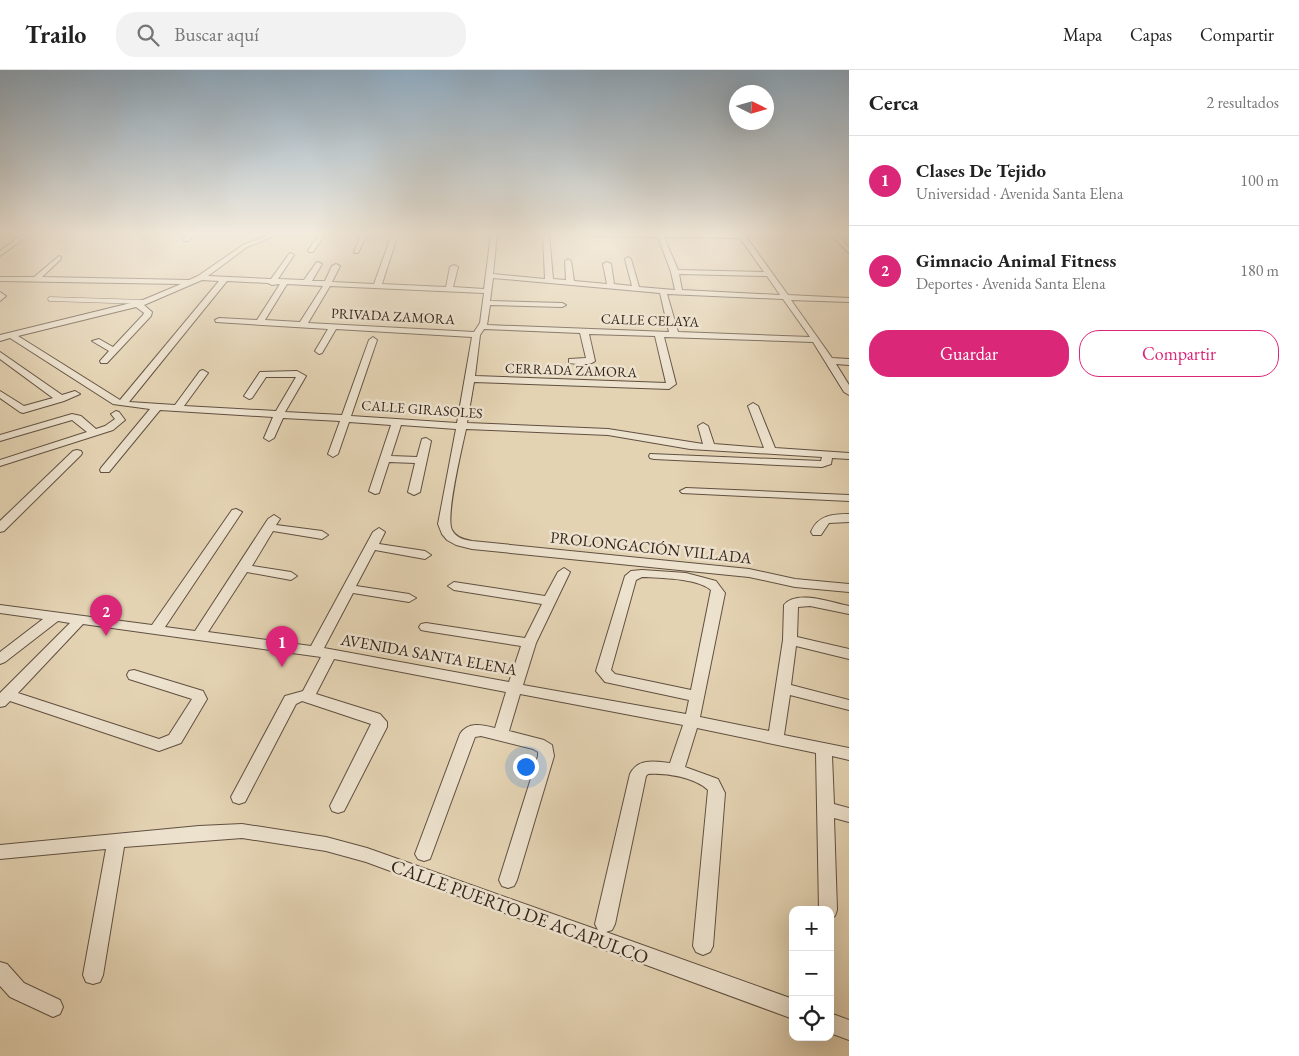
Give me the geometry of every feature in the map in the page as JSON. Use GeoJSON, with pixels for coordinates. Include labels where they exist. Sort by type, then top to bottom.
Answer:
{"type":"FeatureCollection","features":[{"type":"Feature","properties":{"kind":"street"},"geometry":{"type":"LineString","coordinates":[[36,280],[192,282]]}},
{"type":"Feature","properties":{"kind":"street"},"geometry":{"type":"LineString","coordinates":[[0,338],[143,304],[197,280]]}},
{"type":"Feature","properties":{"kind":"street"},"geometry":{"type":"LineString","coordinates":[[224,280],[488,291]]}},
{"type":"Feature","properties":{"kind":"street"},"geometry":{"type":"LineString","coordinates":[[122,403],[224,280]]}},
{"type":"Feature","properties":{"kind":"street"},"geometry":{"type":"LineString","coordinates":[[306,284],[308,280]]}},
{"type":"Feature","properties":{"kind":"street"},"geometry":{"type":"LineString","coordinates":[[303,324],[329,280]]}},
{"type":"Feature","properties":{"kind":"street"},"geometry":{"type":"LineString","coordinates":[[377,287],[379,280]]}},
{"type":"Feature","properties":{"kind":"street"},"geometry":{"type":"LineString","coordinates":[[449,289],[451,280]]}},
{"type":"Feature","properties":{"kind":"street"},"geometry":{"type":"LineString","coordinates":[[461,426],[476,335],[483,327],[489,280]]}},
{"type":"Feature","properties":{"kind":"street"},"geometry":{"type":"LineString","coordinates":[[549,280],[663,291],[849,300]]}},
{"type":"Feature","properties":{"kind":"street"},"geometry":{"type":"LineString","coordinates":[[610,280],[611,286]]}},
{"type":"Feature","properties":{"kind":"street"},"geometry":{"type":"LineString","coordinates":[[634,280],[636,288]]}},
{"type":"Feature","properties":{"kind":"street"},"geometry":{"type":"LineString","coordinates":[[677,280],[679,292]]}},
{"type":"Feature","properties":{"kind":"street"},"geometry":{"type":"LineString","coordinates":[[773,280],[830,360],[849,392]]}},
{"type":"Feature","properties":{"kind":"street"},"geometry":{"type":"LineString","coordinates":[[259,323],[284,283]]}},
{"type":"Feature","properties":{"kind":"street"},"geometry":{"type":"LineString","coordinates":[[663,291],[674,334]]}},
{"type":"Feature","properties":{"kind":"street"},"geometry":{"type":"LineString","coordinates":[[0,294],[2,296],[0,299]]}},
{"type":"Feature","properties":{"kind":"street"},"geometry":{"type":"LineString","coordinates":[[486,303],[562,306]]}},
{"type":"Feature","properties":{"kind":"street"},"geometry":{"type":"LineString","coordinates":[[104,361],[148,314],[143,304]]}},
{"type":"Feature","properties":{"kind":"street","name":"PRIVADA ZAMORA"},"geometry":{"type":"LineString","coordinates":[[219,320],[476,335]]}},
{"type":"Feature","properties":{"kind":"street"},"geometry":{"type":"LineString","coordinates":[[319,351],[334,327]]}},
{"type":"Feature","properties":{"kind":"street","name":"CALLE CELAYA"},"geometry":{"type":"LineString","coordinates":[[483,327],[816,340]]}},
{"type":"Feature","properties":{"kind":"street"},"geometry":{"type":"LineString","coordinates":[[572,361],[591,361],[584,331]]}},
{"type":"Feature","properties":{"kind":"street","name":"CERRADA ZAMORA"},"geometry":{"type":"LineString","coordinates":[[470,379],[666,388],[670,386],[659,334]]}},
{"type":"Feature","properties":{"kind":"street","name":"CALLE GIRASOLES"},"geometry":{"type":"LineString","coordinates":[[11,335],[116,402],[122,403],[157,408],[280,413],[461,426],[608,432],[710,448],[849,456]]}},
{"type":"Feature","properties":{"kind":"street"},"geometry":{"type":"LineString","coordinates":[[333,454],[373,340]]}},
{"type":"Feature","properties":{"kind":"street"},"geometry":{"type":"LineString","coordinates":[[96,341],[113,350]]}},
{"type":"Feature","properties":{"kind":"street"},"geometry":{"type":"LineString","coordinates":[[2,354],[60,399]]}},
{"type":"Feature","properties":{"kind":"street"},"geometry":{"type":"LineString","coordinates":[[830,360],[849,362]]}},
{"type":"Feature","properties":{"kind":"street"},"geometry":{"type":"LineString","coordinates":[[177,409],[203,373]]}},
{"type":"Feature","properties":{"kind":"street"},"geometry":{"type":"LineString","coordinates":[[249,396],[263,374],[300,374],[302,377],[280,413],[269,438]]}},
{"type":"Feature","properties":{"kind":"street"},"geometry":{"type":"LineString","coordinates":[[0,394],[23,410],[75,394]]}},
{"type":"Feature","properties":{"kind":"street"},"geometry":{"type":"LineString","coordinates":[[753,406],[771,452]]}},
{"type":"Feature","properties":{"kind":"street"},"geometry":{"type":"LineString","coordinates":[[105,470],[157,408]]}},
{"type":"Feature","properties":{"kind":"street"},"geometry":{"type":"LineString","coordinates":[[0,463],[94,433],[118,423],[120,418],[116,414]]}},
{"type":"Feature","properties":{"kind":"street"},"geometry":{"type":"LineString","coordinates":[[0,438],[72,417],[78,418],[94,433]]}},
{"type":"Feature","properties":{"kind":"street"},"geometry":{"type":"LineString","coordinates":[[375,491],[397,421]]}},
{"type":"Feature","properties":{"kind":"street","name":"PROLONGACIÓN VILLADA"},"geometry":{"type":"LineString","coordinates":[[461,426],[444,517],[444,525],[450,538],[459,543],[472,546],[749,573],[795,583],[849,588]]}},
{"type":"Feature","properties":{"kind":"street"},"geometry":{"type":"LineString","coordinates":[[703,426],[710,448]]}},
{"type":"Feature","properties":{"kind":"street"},"geometry":{"type":"LineString","coordinates":[[414,492],[426,441]]}},
{"type":"Feature","properties":{"kind":"street"},"geometry":{"type":"LineString","coordinates":[[0,528],[77,453]]}},
{"type":"Feature","properties":{"kind":"street"},"geometry":{"type":"LineString","coordinates":[[654,456],[822,464],[827,462],[827,455]]}},
{"type":"Feature","properties":{"kind":"street"},"geometry":{"type":"LineString","coordinates":[[386,459],[421,460]]}},
{"type":"Feature","properties":{"kind":"street"},"geometry":{"type":"LineString","coordinates":[[686,491],[849,498]]}},
{"type":"Feature","properties":{"kind":"street"},"geometry":{"type":"LineString","coordinates":[[156,629],[236,512]]}},
{"type":"Feature","properties":{"kind":"street"},"geometry":{"type":"LineString","coordinates":[[817,532],[819,526],[826,520],[849,518]]}},
{"type":"Feature","properties":{"kind":"street"},"geometry":{"type":"LineString","coordinates":[[199,635],[272,523],[322,535]]}},
{"type":"Feature","properties":{"kind":"street"},"geometry":{"type":"LineString","coordinates":[[307,697],[322,653],[350,589],[379,532]]}},
{"type":"Feature","properties":{"kind":"street"},"geometry":{"type":"LineString","coordinates":[[372,546],[426,555]]}},
{"type":"Feature","properties":{"kind":"street"},"geometry":{"type":"LineString","coordinates":[[244,568],[291,576]]}},
{"type":"Feature","properties":{"kind":"street"},"geometry":{"type":"LineString","coordinates":[[500,735],[529,643],[548,601],[564,572]]}},
{"type":"Feature","properties":{"kind":"street"},"geometry":{"type":"LineString","coordinates":[[675,771],[692,721],[697,696],[718,591],[713,584],[696,579],[635,574],[630,579],[604,671],[610,678],[697,696]]}},
{"type":"Feature","properties":{"kind":"street"},"geometry":{"type":"LineString","coordinates":[[454,586],[548,601]]}},
{"type":"Feature","properties":{"kind":"street"},"geometry":{"type":"LineString","coordinates":[[350,589],[409,598]]}},
{"type":"Feature","properties":{"kind":"street"},"geometry":{"type":"LineString","coordinates":[[776,738],[790,640],[791,605],[796,601],[849,610]]}},
{"type":"Feature","properties":{"kind":"street","name":"AVENIDA SANTA ELENA"},"geometry":{"type":"LineString","coordinates":[[0,608],[322,653],[692,721],[849,754]]}},
{"type":"Feature","properties":{"kind":"street"},"geometry":{"type":"LineString","coordinates":[[0,659],[54,617]]}},
{"type":"Feature","properties":{"kind":"street"},"geometry":{"type":"LineString","coordinates":[[80,620],[4,698],[159,744],[170,742],[175,739],[200,699],[190,692],[134,675]]}},
{"type":"Feature","properties":{"kind":"street"},"geometry":{"type":"LineString","coordinates":[[426,627],[529,643]]}},
{"type":"Feature","properties":{"kind":"street"},"geometry":{"type":"LineString","coordinates":[[790,640],[849,654]]}},
{"type":"Feature","properties":{"kind":"street"},"geometry":{"type":"LineString","coordinates":[[784,688],[849,705]]}},
{"type":"Feature","properties":{"kind":"street"},"geometry":{"type":"LineString","coordinates":[[239,797],[290,700],[301,696],[375,718],[379,722],[379,727],[338,806]]}},
{"type":"Feature","properties":{"kind":"street"},"geometry":{"type":"LineString","coordinates":[[424,854],[468,734],[475,730],[481,730],[538,744],[546,749],[547,753],[508,880]]}},
{"type":"Feature","properties":{"kind":"street"},"geometry":{"type":"LineString","coordinates":[[824,749],[828,906]]}},
{"type":"Feature","properties":{"kind":"street"},"geometry":{"type":"LineString","coordinates":[[605,924],[638,774],[645,768],[650,767],[675,771],[712,783],[717,793],[703,946]]}},
{"type":"Feature","properties":{"kind":"street"},"geometry":{"type":"LineString","coordinates":[[826,809],[849,815]]}},
{"type":"Feature","properties":{"kind":"street","name":"CALLE PUERTO DE ACAPULCO"},"geometry":{"type":"LineString","coordinates":[[1,855],[199,833],[242,831],[326,844],[367,855],[789,1008]]}},
{"type":"Feature","properties":{"kind":"street"},"geometry":{"type":"LineString","coordinates":[[93,975],[116,842]]}},
{"type":"Feature","properties":{"kind":"street"},"geometry":{"type":"LineString","coordinates":[[0,971],[17,990],[53,1007]]}},
{"type":"Feature","properties":{"kind":"street"},"geometry":{"type":"LineString","coordinates":[[834,1024],[849,1030]]}},
{"type":"Feature","properties":{"kind":"lane"},"geometry":{"type":"LineString","coordinates":[[50,299],[143,304]]}},
{"type":"Feature","properties":{"kind":"place","name":"Gimnacio Animal Fitness"},"geometry":{"type":"Point","coordinates":[106,636]}},
{"type":"Feature","properties":{"kind":"place","name":"Clases De Tejido"},"geometry":{"type":"Point","coordinates":[282,667]}}]}
